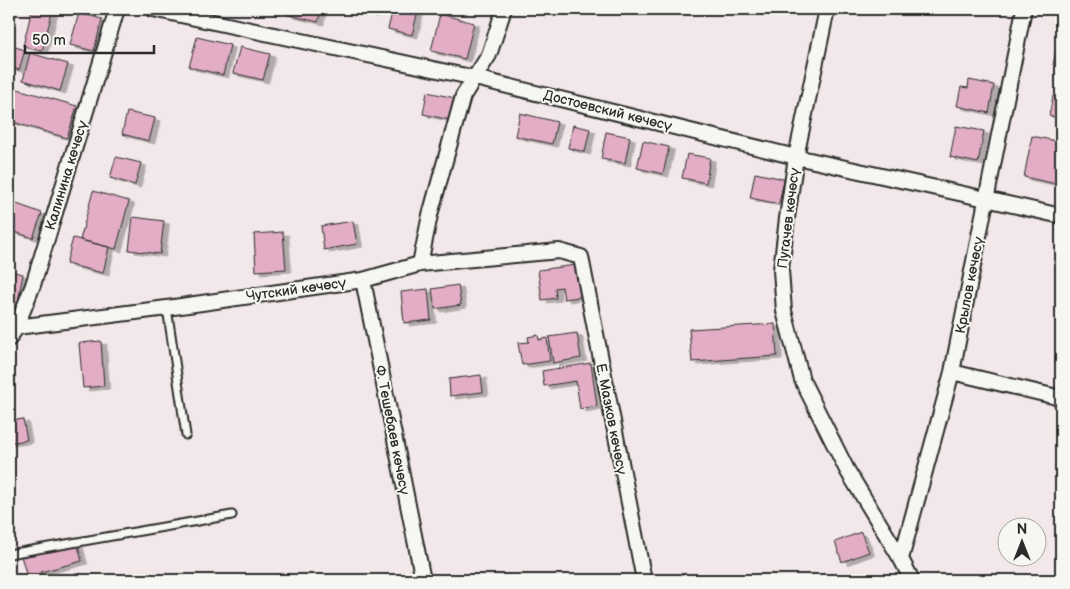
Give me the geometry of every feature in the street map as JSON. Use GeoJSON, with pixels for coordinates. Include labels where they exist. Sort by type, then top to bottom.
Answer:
{"type":"FeatureCollection","features":[{"type":"Feature","properties":{"kind":"street","name":"Калинина көчөсү"},"geometry":{"type":"LineString","coordinates":[[11,332],[33,285],[117,9]]}},
{"type":"Feature","properties":{"kind":"street","name":"Достоевский көчөсү"},"geometry":{"type":"LineString","coordinates":[[153,9],[474,78],[796,157],[1061,216]]}},
{"type":"Feature","properties":{"kind":"street"},"geometry":{"type":"LineString","coordinates":[[420,264],[430,215],[463,96],[489,55],[504,9]]}},
{"type":"Feature","properties":{"kind":"street","name":"Пугачев көчөсү"},"geometry":{"type":"LineString","coordinates":[[827,9],[796,157],[787,218],[781,270],[784,311],[802,380],[848,470],[912,580]]}},
{"type":"Feature","properties":{"kind":"street","name":"Крылов көчөсү"},"geometry":{"type":"LineString","coordinates":[[901,559],[952,372],[1024,9]]}},
{"type":"Feature","properties":{"kind":"street","name":"Чутский көчөсү"},"geometry":{"type":"LineString","coordinates":[[11,332],[363,280],[420,264],[559,251],[581,257]]}},
{"type":"Feature","properties":{"kind":"street","name":"Е. Мазков көчөсү"},"geometry":{"type":"LineString","coordinates":[[581,257],[644,580]]}},
{"type":"Feature","properties":{"kind":"street","name":"Ф. Тешебаев көчөсү"},"geometry":{"type":"LineString","coordinates":[[363,280],[423,580]]}},
{"type":"Feature","properties":{"kind":"street"},"geometry":{"type":"LineString","coordinates":[[952,372],[1061,398]]}},
{"type":"Feature","properties":{"kind":"lane"},"geometry":{"type":"LineString","coordinates":[[168,308],[186,435]]}},
{"type":"Feature","properties":{"kind":"lane"},"geometry":{"type":"LineString","coordinates":[[9,554],[232,515]]}},
{"type":"Feature","properties":{"kind":"building"},"geometry":{"type":"Polygon","coordinates":[[[32,9],[53,9],[42,51],[23,46],[32,9]]]}},
{"type":"Feature","properties":{"kind":"building"},"geometry":{"type":"Polygon","coordinates":[[[289,9],[321,9],[318,22],[288,15],[289,9]]]}},
{"type":"Feature","properties":{"kind":"building"},"geometry":{"type":"Polygon","coordinates":[[[355,9],[374,9],[373,15],[355,9]]]}},
{"type":"Feature","properties":{"kind":"building"},"geometry":{"type":"Polygon","coordinates":[[[393,9],[418,11],[412,35],[388,29],[393,9]]]}},
{"type":"Feature","properties":{"kind":"building"},"geometry":{"type":"Polygon","coordinates":[[[79,13],[102,19],[94,51],[70,45],[79,13]]]}},
{"type":"Feature","properties":{"kind":"building"},"geometry":{"type":"Polygon","coordinates":[[[440,14],[474,23],[465,59],[431,51],[440,14]]]}},
{"type":"Feature","properties":{"kind":"building"},"geometry":{"type":"Polygon","coordinates":[[[197,37],[230,45],[223,75],[189,67],[197,37]]]}},
{"type":"Feature","properties":{"kind":"building"},"geometry":{"type":"Polygon","coordinates":[[[9,45],[25,50],[19,70],[9,67],[9,45]]]}},
{"type":"Feature","properties":{"kind":"building"},"geometry":{"type":"Polygon","coordinates":[[[1057,45],[1061,46],[1061,66],[1053,65],[1057,45]]]}},
{"type":"Feature","properties":{"kind":"building"},"geometry":{"type":"Polygon","coordinates":[[[240,47],[270,54],[263,80],[233,73],[240,47]]]}},
{"type":"Feature","properties":{"kind":"building"},"geometry":{"type":"Polygon","coordinates":[[[30,53],[68,64],[60,91],[23,80],[30,53]]]}},
{"type":"Feature","properties":{"kind":"building"},"geometry":{"type":"Polygon","coordinates":[[[969,80],[994,85],[989,113],[957,106],[961,87],[968,88],[969,80]]]}},
{"type":"Feature","properties":{"kind":"building"},"geometry":{"type":"Polygon","coordinates":[[[14,88],[77,106],[67,138],[9,121],[9,105],[14,88]]]}},
{"type":"Feature","properties":{"kind":"building"},"geometry":{"type":"Polygon","coordinates":[[[427,92],[455,98],[450,120],[423,114],[427,92]]]}},
{"type":"Feature","properties":{"kind":"building"},"geometry":{"type":"Polygon","coordinates":[[[1053,96],[1061,98],[1061,118],[1049,116],[1053,96]]]}},
{"type":"Feature","properties":{"kind":"building"},"geometry":{"type":"Polygon","coordinates":[[[127,112],[155,118],[149,141],[122,134],[127,112]]]}},
{"type":"Feature","properties":{"kind":"building"},"geometry":{"type":"Polygon","coordinates":[[[520,113],[557,122],[552,144],[515,136],[520,113]]]}},
{"type":"Feature","properties":{"kind":"building"},"geometry":{"type":"Polygon","coordinates":[[[573,125],[590,129],[585,152],[568,148],[573,125]]]}},
{"type":"Feature","properties":{"kind":"building"},"geometry":{"type":"Polygon","coordinates":[[[956,126],[984,131],[978,163],[950,157],[956,126]]]}},
{"type":"Feature","properties":{"kind":"building"},"geometry":{"type":"Polygon","coordinates":[[[606,132],[630,137],[625,163],[601,159],[606,132]]]}},
{"type":"Feature","properties":{"kind":"building"},"geometry":{"type":"Polygon","coordinates":[[[1032,136],[1061,142],[1061,185],[1024,177],[1032,136]]]}},
{"type":"Feature","properties":{"kind":"building"},"geometry":{"type":"Polygon","coordinates":[[[643,141],[669,147],[663,174],[637,168],[643,141]]]}},
{"type":"Feature","properties":{"kind":"building"},"geometry":{"type":"Polygon","coordinates":[[[687,154],[710,158],[706,183],[682,178],[687,154]]]}},
{"type":"Feature","properties":{"kind":"building"},"geometry":{"type":"Polygon","coordinates":[[[116,157],[141,163],[135,185],[110,178],[116,157]]]}},
{"type":"Feature","properties":{"kind":"building"},"geometry":{"type":"Polygon","coordinates":[[[755,173],[784,179],[779,204],[750,198],[755,173]]]}},
{"type":"Feature","properties":{"kind":"building"},"geometry":{"type":"Polygon","coordinates":[[[93,191],[129,201],[116,249],[80,240],[93,191]]]}},
{"type":"Feature","properties":{"kind":"building"},"geometry":{"type":"Polygon","coordinates":[[[14,203],[42,213],[33,238],[9,230],[9,220],[14,203]]]}},
{"type":"Feature","properties":{"kind":"building"},"geometry":{"type":"Polygon","coordinates":[[[133,217],[164,221],[160,254],[129,250],[133,217]]]}},
{"type":"Feature","properties":{"kind":"building"},"geometry":{"type":"Polygon","coordinates":[[[353,221],[357,244],[324,250],[321,226],[353,221]]]}},
{"type":"Feature","properties":{"kind":"building"},"geometry":{"type":"Polygon","coordinates":[[[283,232],[286,269],[256,271],[254,234],[283,232]]]}},
{"type":"Feature","properties":{"kind":"building"},"geometry":{"type":"Polygon","coordinates":[[[73,238],[109,247],[103,273],[66,264],[73,238]]]}},
{"type":"Feature","properties":{"kind":"building"},"geometry":{"type":"Polygon","coordinates":[[[576,265],[580,297],[564,299],[562,287],[555,288],[556,298],[542,300],[538,270],[576,265]]]}},
{"type":"Feature","properties":{"kind":"building"},"geometry":{"type":"Polygon","coordinates":[[[9,271],[23,274],[17,307],[9,306],[9,271]]]}},
{"type":"Feature","properties":{"kind":"building"},"geometry":{"type":"Polygon","coordinates":[[[458,285],[461,305],[435,309],[432,289],[458,285]]]}},
{"type":"Feature","properties":{"kind":"building"},"geometry":{"type":"Polygon","coordinates":[[[428,289],[431,320],[404,323],[401,292],[428,289]]]}},
{"type":"Feature","properties":{"kind":"building"},"geometry":{"type":"Polygon","coordinates":[[[775,324],[777,356],[692,362],[689,329],[775,324]]]}},
{"type":"Feature","properties":{"kind":"building"},"geometry":{"type":"Polygon","coordinates":[[[577,333],[581,358],[553,363],[549,337],[577,333]]]}},
{"type":"Feature","properties":{"kind":"building"},"geometry":{"type":"Polygon","coordinates":[[[538,335],[539,340],[547,338],[550,361],[522,365],[518,343],[529,342],[528,337],[538,335]]]}},
{"type":"Feature","properties":{"kind":"building"},"geometry":{"type":"Polygon","coordinates":[[[101,341],[104,386],[83,388],[79,343],[101,341]]]}},
{"type":"Feature","properties":{"kind":"building"},"geometry":{"type":"Polygon","coordinates":[[[591,363],[597,406],[580,409],[576,381],[544,386],[542,371],[591,363]]]}},
{"type":"Feature","properties":{"kind":"building"},"geometry":{"type":"Polygon","coordinates":[[[481,375],[483,392],[450,396],[449,379],[481,375]]]}},
{"type":"Feature","properties":{"kind":"building"},"geometry":{"type":"Polygon","coordinates":[[[23,419],[27,440],[9,443],[9,421],[23,419]]]}},
{"type":"Feature","properties":{"kind":"building"},"geometry":{"type":"Polygon","coordinates":[[[861,532],[869,552],[842,562],[835,542],[861,532]]]}},
{"type":"Feature","properties":{"kind":"building"},"geometry":{"type":"Polygon","coordinates":[[[77,542],[82,561],[41,572],[43,580],[28,580],[21,556],[77,542]]]}}]}
